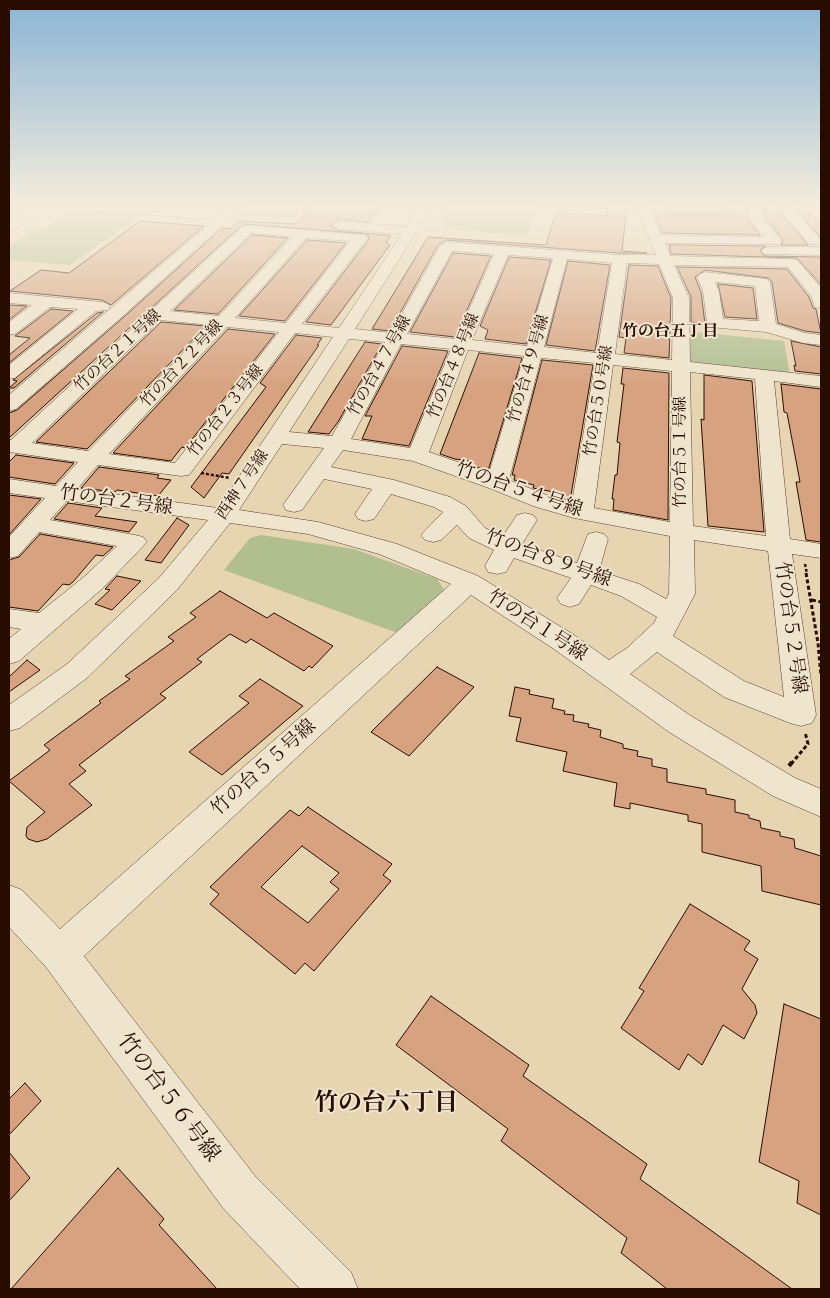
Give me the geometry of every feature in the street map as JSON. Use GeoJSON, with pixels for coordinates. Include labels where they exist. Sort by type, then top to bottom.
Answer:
{"type":"FeatureCollection","features":[{"type":"Feature","properties":{"kind":"street"},"geometry":{"type":"LineString","coordinates":[[9,405],[169,267]]}},
{"type":"Feature","properties":{"kind":"street","name":"竹の台２１号線"},"geometry":{"type":"LineString","coordinates":[[12,447],[209,267]]}},
{"type":"Feature","properties":{"kind":"street","name":"竹の台２２号線"},"geometry":{"type":"LineString","coordinates":[[9,551],[92,459],[272,267]]}},
{"type":"Feature","properties":{"kind":"street","name":"竹の台２３号線"},"geometry":{"type":"LineString","coordinates":[[12,447],[181,470],[338,267]]}},
{"type":"Feature","properties":{"kind":"street","name":"西神７号線"},"geometry":{"type":"LineString","coordinates":[[9,720],[78,671],[168,584],[224,516],[387,267]]}},
{"type":"Feature","properties":{"kind":"street","name":"竹の台４７号線"},"geometry":{"type":"LineString","coordinates":[[338,442],[435,267]]}},
{"type":"Feature","properties":{"kind":"street","name":"竹の台４８号線"},"geometry":{"type":"LineString","coordinates":[[417,455],[496,267]]}},
{"type":"Feature","properties":{"kind":"street","name":"竹の台４９号線"},"geometry":{"type":"LineString","coordinates":[[497,483],[558,267]]}},
{"type":"Feature","properties":{"kind":"street","name":"竹の台５０号線"},"geometry":{"type":"LineString","coordinates":[[582,513],[619,267]]}},
{"type":"Feature","properties":{"kind":"street","name":"竹の台５１号線"},"geometry":{"type":"LineString","coordinates":[[609,674],[637,655],[664,629],[682,594],[680,531],[681,298],[668,267]]}},
{"type":"Feature","properties":{"kind":"street"},"geometry":{"type":"LineString","coordinates":[[714,267],[720,277]]}},
{"type":"Feature","properties":{"kind":"street"},"geometry":{"type":"LineString","coordinates":[[795,267],[819,294],[821,304]]}},
{"type":"Feature","properties":{"kind":"street"},"geometry":{"type":"LineString","coordinates":[[768,327],[762,282],[705,277],[711,292],[715,323],[768,327],[803,338],[821,340]]}},
{"type":"Feature","properties":{"kind":"street"},"geometry":{"type":"LineString","coordinates":[[12,301],[115,308]]}},
{"type":"Feature","properties":{"kind":"street"},"geometry":{"type":"LineString","coordinates":[[9,330],[47,302]]}},
{"type":"Feature","properties":{"kind":"street"},"geometry":{"type":"LineString","coordinates":[[9,374],[92,306]]}},
{"type":"Feature","properties":{"kind":"street"},"geometry":{"type":"LineString","coordinates":[[157,315],[606,358],[821,381]]}},
{"type":"Feature","properties":{"kind":"street","name":"竹の台５２号線"},"geometry":{"type":"LineString","coordinates":[[654,638],[734,690],[801,715],[779,545],[764,375]]}},
{"type":"Feature","properties":{"kind":"street","name":"竹の台５４号線"},"geometry":{"type":"LineString","coordinates":[[276,437],[338,442],[417,455],[497,483],[541,502],[582,513],[680,531],[779,545],[817,557]]}},
{"type":"Feature","properties":{"kind":"street"},"geometry":{"type":"LineString","coordinates":[[294,504],[338,442]]}},
{"type":"Feature","properties":{"kind":"street","name":"竹の台８９号線"},"geometry":{"type":"LineString","coordinates":[[318,471],[386,485],[442,502],[458,511],[477,533],[502,556],[586,574],[630,590],[672,614]]}},
{"type":"Feature","properties":{"kind":"street"},"geometry":{"type":"LineString","coordinates":[[366,514],[386,485]]}},
{"type":"Feature","properties":{"kind":"street","name":"竹の台２号線"},"geometry":{"type":"LineString","coordinates":[[9,486],[224,516]]}},
{"type":"Feature","properties":{"kind":"street"},"geometry":{"type":"LineString","coordinates":[[433,535],[458,511]]}},
{"type":"Feature","properties":{"kind":"street","name":"竹の台１号線"},"geometry":{"type":"LineString","coordinates":[[224,516],[310,527],[388,549],[469,582],[564,642],[680,724],[775,782],[821,803]]}},
{"type":"Feature","properties":{"kind":"street"},"geometry":{"type":"LineString","coordinates":[[502,556],[526,520]]}},
{"type":"Feature","properties":{"kind":"street"},"geometry":{"type":"LineString","coordinates":[[9,654],[94,582],[135,542],[34,524]]}},
{"type":"Feature","properties":{"kind":"street"},"geometry":{"type":"LineString","coordinates":[[570,598],[586,574],[596,539]]}},
{"type":"Feature","properties":{"kind":"street","name":"竹の台５５号線"},"geometry":{"type":"LineString","coordinates":[[59,954],[469,582]]}},
{"type":"Feature","properties":{"kind":"street"},"geometry":{"type":"LineString","coordinates":[[9,618],[44,623]]}},
{"type":"Feature","properties":{"kind":"street","name":"竹の台５６号線"},"geometry":{"type":"LineString","coordinates":[[9,902],[59,954],[239,1192],[334,1289]]}},
{"type":"Feature","properties":{"kind":"path"},"geometry":{"type":"LineString","coordinates":[[181,470],[247,480]]}},
{"type":"Feature","properties":{"kind":"path"},"geometry":{"type":"LineString","coordinates":[[817,557],[805,561],[812,600],[821,677]]}},
{"type":"Feature","properties":{"kind":"path"},"geometry":{"type":"LineString","coordinates":[[812,600],[821,602]]}},
{"type":"Feature","properties":{"kind":"path"},"geometry":{"type":"LineString","coordinates":[[775,782],[808,744],[801,715]]}},
{"type":"Feature","properties":{"kind":"green space"},"geometry":{"type":"Polygon","coordinates":[[[684,331],[784,341],[790,375],[690,364],[684,331]]]}},
{"type":"Feature","properties":{"kind":"green space"},"geometry":{"type":"Polygon","coordinates":[[[261,535],[354,549],[437,579],[445,591],[403,635],[224,570],[250,538],[261,535]]]}},
{"type":"Feature","properties":{"kind":"building"},"geometry":{"type":"Polygon","coordinates":[[[78,267],[156,267],[111,305],[102,300],[10,291],[41,270],[69,273],[78,267]]]}},
{"type":"Feature","properties":{"kind":"building"},"geometry":{"type":"Polygon","coordinates":[[[179,267],[196,267],[9,438],[9,413],[17,410],[179,267]]]}},
{"type":"Feature","properties":{"kind":"building"},"geometry":{"type":"Polygon","coordinates":[[[219,267],[262,267],[218,314],[174,310],[219,267]]]}},
{"type":"Feature","properties":{"kind":"building"},"geometry":{"type":"Polygon","coordinates":[[[283,267],[328,267],[285,321],[239,316],[283,267]]]}},
{"type":"Feature","properties":{"kind":"building"},"geometry":{"type":"Polygon","coordinates":[[[348,267],[374,267],[331,325],[306,322],[348,267]]]}},
{"type":"Feature","properties":{"kind":"building"},"geometry":{"type":"Polygon","coordinates":[[[410,267],[426,267],[390,331],[372,329],[410,267]]]}},
{"type":"Feature","properties":{"kind":"building"},"geometry":{"type":"Polygon","coordinates":[[[446,267],[486,267],[455,337],[410,332],[446,267]]]}},
{"type":"Feature","properties":{"kind":"building"},"geometry":{"type":"Polygon","coordinates":[[[505,267],[549,267],[526,344],[485,339],[488,330],[480,326],[505,267]]]}},
{"type":"Feature","properties":{"kind":"building"},"geometry":{"type":"Polygon","coordinates":[[[567,267],[610,267],[595,351],[546,345],[567,267]]]}},
{"type":"Feature","properties":{"kind":"building"},"geometry":{"type":"Polygon","coordinates":[[[629,267],[658,267],[671,298],[669,358],[624,353],[626,338],[619,337],[629,267]]]}},
{"type":"Feature","properties":{"kind":"building"},"geometry":{"type":"Polygon","coordinates":[[[677,267],[787,269],[809,297],[813,308],[816,309],[821,333],[805,331],[778,323],[772,282],[768,278],[705,270],[695,277],[701,292],[705,324],[691,322],[691,297],[677,267]]]}},
{"type":"Feature","properties":{"kind":"building"},"geometry":{"type":"Polygon","coordinates":[[[805,267],[821,267],[821,285],[805,267]]]}},
{"type":"Feature","properties":{"kind":"building"},"geometry":{"type":"Polygon","coordinates":[[[718,284],[753,288],[757,319],[725,317],[718,284]]]}},
{"type":"Feature","properties":{"kind":"building"},"geometry":{"type":"Polygon","coordinates":[[[9,305],[27,306],[9,320],[9,305]]]}},
{"type":"Feature","properties":{"kind":"building"},"geometry":{"type":"Polygon","coordinates":[[[51,309],[73,311],[9,363],[9,355],[30,338],[15,336],[51,309]]]}},
{"type":"Feature","properties":{"kind":"building"},"geometry":{"type":"Polygon","coordinates":[[[103,312],[14,388],[9,388],[17,381],[13,380],[97,313],[103,312]]]}},
{"type":"Feature","properties":{"kind":"building"},"geometry":{"type":"Polygon","coordinates":[[[161,322],[206,326],[87,449],[36,442],[161,322]]]}},
{"type":"Feature","properties":{"kind":"building"},"geometry":{"type":"Polygon","coordinates":[[[228,329],[275,334],[185,448],[182,447],[171,461],[113,453],[228,329]]]}},
{"type":"Feature","properties":{"kind":"building"},"geometry":{"type":"Polygon","coordinates":[[[296,335],[322,338],[229,474],[222,473],[204,498],[191,487],[266,387],[260,383],[296,335]]]}},
{"type":"Feature","properties":{"kind":"building"},"geometry":{"type":"Polygon","coordinates":[[[791,341],[821,347],[821,374],[795,371],[794,365],[796,366],[791,341]]]}},
{"type":"Feature","properties":{"kind":"building"},"geometry":{"type":"Polygon","coordinates":[[[365,342],[382,344],[338,422],[329,434],[308,432],[365,342]]]}},
{"type":"Feature","properties":{"kind":"building"},"geometry":{"type":"Polygon","coordinates":[[[402,346],[448,351],[409,446],[362,439],[372,416],[365,416],[402,346]]]}},
{"type":"Feature","properties":{"kind":"building"},"geometry":{"type":"Polygon","coordinates":[[[479,353],[522,358],[488,471],[468,464],[469,461],[440,454],[479,353]]]}},
{"type":"Feature","properties":{"kind":"building"},"geometry":{"type":"Polygon","coordinates":[[[542,360],[593,365],[570,501],[561,498],[561,496],[554,495],[554,492],[533,488],[534,485],[514,480],[515,475],[512,475],[542,360]]]}},
{"type":"Feature","properties":{"kind":"building"},"geometry":{"type":"Polygon","coordinates":[[[623,368],[669,373],[668,520],[613,510],[614,499],[612,499],[615,475],[617,475],[620,443],[617,442],[624,384],[621,384],[623,368]]]}},
{"type":"Feature","properties":{"kind":"building"},"geometry":{"type":"Polygon","coordinates":[[[704,375],[752,381],[764,532],[708,526],[701,419],[704,420],[704,375]]]}},
{"type":"Feature","properties":{"kind":"building"},"geometry":{"type":"Polygon","coordinates":[[[781,384],[821,389],[821,542],[806,540],[796,482],[800,482],[787,413],[784,412],[781,384]]]}},
{"type":"Feature","properties":{"kind":"building"},"geometry":{"type":"Polygon","coordinates":[[[16,455],[74,463],[55,484],[9,477],[9,462],[16,455]]]}},
{"type":"Feature","properties":{"kind":"building"},"geometry":{"type":"Polygon","coordinates":[[[99,467],[159,475],[157,478],[171,480],[158,496],[117,490],[115,492],[81,488],[99,467]]]}},
{"type":"Feature","properties":{"kind":"building"},"geometry":{"type":"Polygon","coordinates":[[[9,495],[41,499],[9,535],[9,495]]]}},
{"type":"Feature","properties":{"kind":"building"},"geometry":{"type":"Polygon","coordinates":[[[68,503],[102,508],[95,516],[137,522],[129,532],[54,519],[68,503]]]}},
{"type":"Feature","properties":{"kind":"building"},"geometry":{"type":"Polygon","coordinates":[[[177,518],[189,525],[161,563],[145,560],[177,518]]]}},
{"type":"Feature","properties":{"kind":"building"},"geometry":{"type":"Polygon","coordinates":[[[40,534],[113,547],[103,556],[96,555],[73,582],[69,585],[63,584],[38,611],[9,607],[9,560],[19,557],[40,534]]]}},
{"type":"Feature","properties":{"kind":"building"},"geometry":{"type":"Polygon","coordinates":[[[117,576],[141,581],[112,610],[95,604],[110,590],[105,589],[117,576]]]}},
{"type":"Feature","properties":{"kind":"building"},"geometry":{"type":"Polygon","coordinates":[[[220,591],[267,618],[274,613],[333,646],[312,668],[309,666],[304,671],[251,639],[246,643],[230,634],[197,659],[202,662],[160,694],[166,698],[79,765],[86,771],[69,784],[92,805],[47,839],[37,842],[28,839],[26,836],[27,827],[45,812],[9,781],[50,750],[44,745],[130,679],[125,676],[174,641],[168,637],[196,617],[190,613],[220,591]]]}},
{"type":"Feature","properties":{"kind":"building"},"geometry":{"type":"Polygon","coordinates":[[[27,660],[40,670],[9,692],[9,677],[27,660]]]}},
{"type":"Feature","properties":{"kind":"building"},"geometry":{"type":"Polygon","coordinates":[[[437,667],[474,687],[409,756],[371,732],[437,667]]]}},
{"type":"Feature","properties":{"kind":"building"},"geometry":{"type":"Polygon","coordinates":[[[260,679],[303,706],[222,775],[189,752],[249,703],[239,696],[260,679]]]}},
{"type":"Feature","properties":{"kind":"building"},"geometry":{"type":"Polygon","coordinates":[[[515,687],[530,690],[529,694],[554,699],[552,708],[565,711],[564,714],[574,715],[573,721],[589,724],[588,727],[601,730],[600,737],[623,744],[623,748],[638,751],[637,756],[652,759],[652,766],[667,769],[667,782],[706,789],[706,794],[735,800],[735,812],[749,815],[749,818],[760,821],[761,828],[780,832],[780,836],[794,839],[795,848],[821,856],[821,905],[762,891],[761,866],[702,852],[702,824],[688,821],[688,815],[630,803],[630,809],[614,806],[617,783],[563,771],[567,752],[516,741],[521,718],[509,716],[515,687]]]}},
{"type":"Feature","properties":{"kind":"building"},"geometry":{"type":"Polygon","coordinates":[[[308,807],[392,864],[383,875],[391,881],[314,971],[305,963],[295,974],[210,904],[219,894],[210,887],[290,810],[299,816],[308,807]],[[302,846],[261,887],[308,923],[339,889],[330,882],[339,873],[302,846]]]}},
{"type":"Feature","properties":{"kind":"building"},"geometry":{"type":"Polygon","coordinates":[[[690,904],[750,941],[744,950],[758,959],[742,989],[755,1005],[757,1013],[744,1039],[723,1025],[702,1065],[688,1054],[679,1070],[621,1028],[644,991],[639,988],[690,904]]]}},
{"type":"Feature","properties":{"kind":"building"},"geometry":{"type":"Polygon","coordinates":[[[431,996],[529,1065],[523,1076],[647,1164],[640,1179],[792,1289],[667,1289],[621,1253],[627,1238],[501,1141],[508,1129],[396,1045],[431,996]]]}},
{"type":"Feature","properties":{"kind":"building"},"geometry":{"type":"Polygon","coordinates":[[[784,1004],[821,1019],[821,1215],[797,1203],[799,1181],[759,1162],[784,1004]]]}},
{"type":"Feature","properties":{"kind":"building"},"geometry":{"type":"Polygon","coordinates":[[[25,1083],[41,1101],[9,1135],[9,1099],[25,1083]]]}},
{"type":"Feature","properties":{"kind":"building"},"geometry":{"type":"Polygon","coordinates":[[[9,1152],[30,1178],[9,1201],[9,1152]]]}},
{"type":"Feature","properties":{"kind":"building"},"geometry":{"type":"Polygon","coordinates":[[[118,1168],[164,1219],[159,1225],[217,1289],[11,1289],[118,1168]]]}},
{"type":"Feature","properties":{"kind":"district","name":"竹の台五丁目"},"geometry":{"type":"Point","coordinates":[670,332]}},
{"type":"Feature","properties":{"kind":"district","name":"竹の台六丁目"},"geometry":{"type":"Point","coordinates":[386,1104]}}]}
